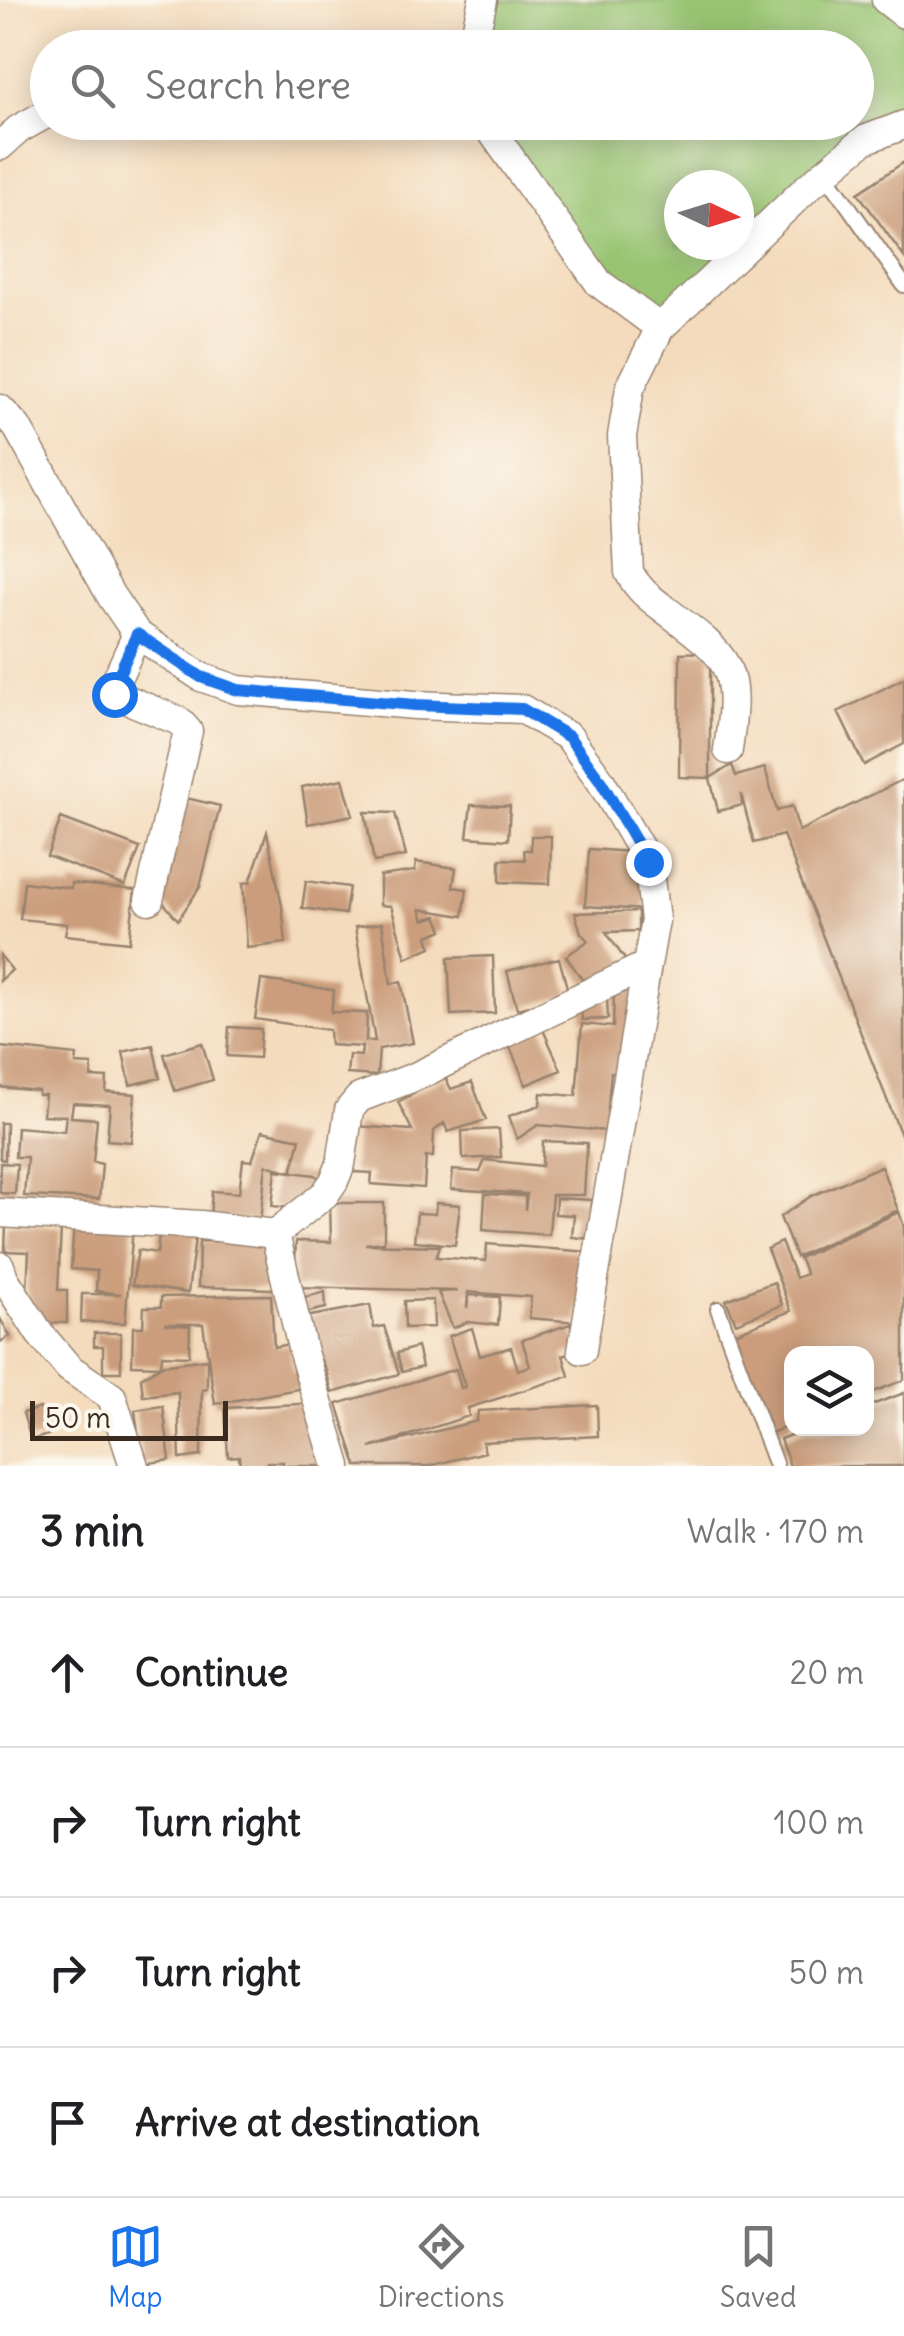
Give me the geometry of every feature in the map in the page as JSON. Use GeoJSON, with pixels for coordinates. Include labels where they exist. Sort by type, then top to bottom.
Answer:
{"type":"FeatureCollection","features":[{"type":"Feature","properties":{"kind":"street"},"geometry":{"type":"LineString","coordinates":[[476,30],[483,0]]}},
{"type":"Feature","properties":{"kind":"street"},"geometry":{"type":"LineString","coordinates":[[886,0],[904,14]]}},
{"type":"Feature","properties":{"kind":"street"},"geometry":{"type":"LineString","coordinates":[[0,146],[30,123]]}},
{"type":"Feature","properties":{"kind":"street"},"geometry":{"type":"LineString","coordinates":[[874,136],[904,125]]}},
{"type":"Feature","properties":{"kind":"street"},"geometry":{"type":"LineString","coordinates":[[499,140],[599,283],[660,328]]}},
{"type":"Feature","properties":{"kind":"street"},"geometry":{"type":"LineString","coordinates":[[728,750],[734,708],[728,665],[712,645],[638,589],[628,572],[622,436],[630,388],[660,328],[864,140]]}},
{"type":"Feature","properties":{"kind":"street"},"geometry":{"type":"LineString","coordinates":[[0,409],[17,426],[110,596],[137,634],[201,677],[238,690],[415,705],[522,709],[569,737],[600,780],[648,862],[655,920],[582,1350]]}},
{"type":"Feature","properties":{"kind":"street"},"geometry":{"type":"LineString","coordinates":[[137,634],[114,685],[114,694],[179,721],[188,731],[149,900]]}},
{"type":"Feature","properties":{"kind":"street"},"geometry":{"type":"LineString","coordinates":[[0,1213],[200,1225],[275,1234],[325,1194],[334,1181],[349,1110],[359,1098],[417,1076],[647,965]]}},
{"type":"Feature","properties":{"kind":"street"},"geometry":{"type":"LineString","coordinates":[[275,1234],[336,1466]]}},
{"type":"Feature","properties":{"kind":"street"},"geometry":{"type":"LineString","coordinates":[[0,1266],[4,1278],[69,1368],[112,1397],[134,1466]]}},
{"type":"Feature","properties":{"kind":"lane"},"geometry":{"type":"LineString","coordinates":[[825,173],[904,284]]}},
{"type":"Feature","properties":{"kind":"lane"},"geometry":{"type":"LineString","coordinates":[[718,1309],[776,1466]]}},
{"type":"Feature","properties":{"kind":"green space"},"geometry":{"type":"Polygon","coordinates":[[[483,0],[886,0],[904,14],[904,125],[874,136],[874,30],[476,30],[483,0]]]}},
{"type":"Feature","properties":{"kind":"green space"},"geometry":{"type":"Polygon","coordinates":[[[497,140],[864,140],[754,241],[754,170],[664,170],[664,260],[734,260],[660,328],[599,283],[497,140]]]}},
{"type":"Feature","properties":{"kind":"building"},"geometry":{"type":"Polygon","coordinates":[[[904,162],[904,257],[858,193],[904,162]]]}},
{"type":"Feature","properties":{"kind":"building"},"geometry":{"type":"Polygon","coordinates":[[[710,652],[710,778],[679,777],[680,653],[710,652]]]}},
{"type":"Feature","properties":{"kind":"building"},"geometry":{"type":"Polygon","coordinates":[[[904,678],[904,744],[864,765],[838,712],[904,678]]]}},
{"type":"Feature","properties":{"kind":"building"},"geometry":{"type":"Polygon","coordinates":[[[732,765],[736,776],[765,768],[777,811],[792,806],[799,831],[904,779],[904,1143],[783,835],[754,843],[741,794],[742,805],[718,811],[710,778],[732,765]]]}},
{"type":"Feature","properties":{"kind":"building"},"geometry":{"type":"Polygon","coordinates":[[[343,779],[353,815],[308,824],[302,787],[343,779]]]}},
{"type":"Feature","properties":{"kind":"building"},"geometry":{"type":"Polygon","coordinates":[[[182,797],[220,806],[200,887],[178,920],[155,893],[182,797]]]}},
{"type":"Feature","properties":{"kind":"building"},"geometry":{"type":"Polygon","coordinates":[[[471,805],[510,806],[508,840],[467,837],[471,805]]]}},
{"type":"Feature","properties":{"kind":"building"},"geometry":{"type":"Polygon","coordinates":[[[365,812],[395,813],[406,856],[374,862],[365,812]]]}},
{"type":"Feature","properties":{"kind":"building"},"geometry":{"type":"Polygon","coordinates":[[[61,818],[140,848],[125,886],[47,856],[61,818]]]}},
{"type":"Feature","properties":{"kind":"building"},"geometry":{"type":"Polygon","coordinates":[[[267,832],[286,943],[247,948],[243,883],[250,882],[267,832]]]}},
{"type":"Feature","properties":{"kind":"building"},"geometry":{"type":"Polygon","coordinates":[[[531,836],[551,836],[550,884],[500,882],[500,859],[525,860],[524,850],[531,850],[531,836]]]}},
{"type":"Feature","properties":{"kind":"building"},"geometry":{"type":"Polygon","coordinates":[[[589,849],[632,852],[631,869],[646,870],[644,910],[585,906],[589,849]]]}},
{"type":"Feature","properties":{"kind":"building"},"geometry":{"type":"Polygon","coordinates":[[[416,862],[456,868],[453,887],[467,889],[463,916],[420,909],[424,920],[437,916],[443,930],[428,936],[431,947],[406,958],[391,906],[380,905],[380,876],[415,871],[416,862]]]}},
{"type":"Feature","properties":{"kind":"building"},"geometry":{"type":"Polygon","coordinates":[[[306,881],[349,887],[345,914],[302,908],[306,881]]]}},
{"type":"Feature","properties":{"kind":"building"},"geometry":{"type":"Polygon","coordinates":[[[24,882],[135,890],[129,942],[65,935],[67,924],[20,919],[24,882]]]}},
{"type":"Feature","properties":{"kind":"building"},"geometry":{"type":"Polygon","coordinates":[[[638,911],[638,931],[606,932],[626,961],[588,988],[566,956],[588,941],[575,913],[638,911]]]}},
{"type":"Feature","properties":{"kind":"building"},"geometry":{"type":"Polygon","coordinates":[[[382,923],[391,984],[401,981],[413,1043],[379,1049],[377,1076],[347,1074],[349,1055],[361,1056],[362,1047],[330,1045],[329,1030],[255,1019],[261,980],[334,990],[331,1012],[367,1013],[366,1041],[375,1041],[355,927],[382,923]]]}},
{"type":"Feature","properties":{"kind":"building"},"geometry":{"type":"Polygon","coordinates":[[[0,955],[12,970],[0,981],[0,955]]]}},
{"type":"Feature","properties":{"kind":"building"},"geometry":{"type":"Polygon","coordinates":[[[493,956],[495,1013],[451,1015],[448,958],[493,956]]]}},
{"type":"Feature","properties":{"kind":"building"},"geometry":{"type":"Polygon","coordinates":[[[559,958],[569,995],[517,1009],[507,971],[559,958]]]}},
{"type":"Feature","properties":{"kind":"building"},"geometry":{"type":"Polygon","coordinates":[[[641,980],[625,1073],[611,1072],[606,1131],[538,1125],[517,1139],[509,1116],[540,1105],[541,1093],[576,1096],[582,1024],[613,1027],[614,994],[641,980]]]}},
{"type":"Feature","properties":{"kind":"building"},"geometry":{"type":"Polygon","coordinates":[[[607,999],[608,1019],[582,1020],[581,1000],[607,999]]]}},
{"type":"Feature","properties":{"kind":"building"},"geometry":{"type":"Polygon","coordinates":[[[541,1025],[561,1070],[526,1085],[507,1040],[541,1025]]]}},
{"type":"Feature","properties":{"kind":"building"},"geometry":{"type":"Polygon","coordinates":[[[229,1027],[261,1029],[259,1058],[227,1056],[229,1027]]]}},
{"type":"Feature","properties":{"kind":"building"},"geometry":{"type":"Polygon","coordinates":[[[202,1043],[213,1080],[175,1091],[164,1054],[202,1043]]]}},
{"type":"Feature","properties":{"kind":"building"},"geometry":{"type":"Polygon","coordinates":[[[153,1045],[160,1078],[130,1085],[123,1052],[153,1045]]]}},
{"type":"Feature","properties":{"kind":"building"},"geometry":{"type":"Polygon","coordinates":[[[0,1047],[77,1055],[76,1064],[92,1065],[91,1077],[107,1078],[106,1092],[135,1094],[131,1142],[107,1140],[110,1105],[73,1103],[71,1117],[97,1119],[93,1162],[102,1164],[99,1199],[24,1196],[27,1157],[15,1157],[17,1127],[64,1131],[66,1116],[43,1115],[45,1095],[38,1095],[38,1091],[0,1087],[0,1047]]]}},
{"type":"Feature","properties":{"kind":"building"},"geometry":{"type":"Polygon","coordinates":[[[445,1077],[451,1089],[472,1082],[486,1120],[448,1132],[444,1123],[434,1131],[433,1157],[426,1157],[424,1188],[371,1184],[372,1173],[353,1172],[356,1126],[412,1130],[398,1102],[445,1077]]]}},
{"type":"Feature","properties":{"kind":"building"},"geometry":{"type":"Polygon","coordinates":[[[0,1123],[6,1123],[5,1160],[0,1159],[0,1123]]]}},
{"type":"Feature","properties":{"kind":"building"},"geometry":{"type":"Polygon","coordinates":[[[499,1129],[501,1157],[463,1159],[462,1131],[499,1129]]]}},
{"type":"Feature","properties":{"kind":"building"},"geometry":{"type":"Polygon","coordinates":[[[262,1131],[300,1139],[292,1172],[266,1165],[260,1221],[210,1217],[212,1191],[239,1193],[243,1160],[252,1161],[262,1131]]]}},
{"type":"Feature","properties":{"kind":"building"},"geometry":{"type":"Polygon","coordinates":[[[543,1141],[587,1143],[584,1195],[552,1195],[549,1235],[483,1230],[485,1194],[525,1196],[525,1210],[527,1194],[451,1189],[453,1170],[480,1172],[485,1160],[542,1166],[543,1141]]]}},
{"type":"Feature","properties":{"kind":"building"},"geometry":{"type":"Polygon","coordinates":[[[0,1163],[17,1164],[15,1194],[0,1193],[0,1163]]]}},
{"type":"Feature","properties":{"kind":"building"},"geometry":{"type":"Polygon","coordinates":[[[881,1166],[898,1210],[796,1257],[780,1217],[811,1196],[881,1166]]]}},
{"type":"Feature","properties":{"kind":"building"},"geometry":{"type":"Polygon","coordinates":[[[276,1170],[315,1175],[323,1181],[291,1208],[272,1206],[276,1170]]]}},
{"type":"Feature","properties":{"kind":"building"},"geometry":{"type":"Polygon","coordinates":[[[556,1198],[592,1200],[590,1239],[572,1237],[574,1215],[555,1214],[556,1198]]]}},
{"type":"Feature","properties":{"kind":"building"},"geometry":{"type":"Polygon","coordinates":[[[330,1203],[384,1203],[384,1242],[365,1244],[440,1246],[436,1257],[486,1261],[487,1244],[589,1252],[577,1322],[529,1318],[531,1297],[468,1292],[467,1308],[469,1295],[500,1297],[498,1325],[467,1322],[453,1328],[438,1292],[458,1291],[294,1287],[296,1241],[331,1242],[330,1203]]]}},
{"type":"Feature","properties":{"kind":"building"},"geometry":{"type":"Polygon","coordinates":[[[436,1203],[460,1205],[455,1245],[414,1241],[417,1213],[435,1214],[436,1203]]]}},
{"type":"Feature","properties":{"kind":"building"},"geometry":{"type":"Polygon","coordinates":[[[899,1212],[904,1227],[904,1380],[874,1392],[874,1346],[784,1346],[784,1428],[771,1433],[732,1334],[791,1311],[767,1249],[781,1242],[796,1278],[806,1274],[799,1258],[899,1212]]]}},
{"type":"Feature","properties":{"kind":"building"},"geometry":{"type":"Polygon","coordinates":[[[74,1221],[133,1227],[125,1323],[81,1322],[82,1294],[121,1294],[96,1291],[97,1271],[71,1269],[74,1221]]]}},
{"type":"Feature","properties":{"kind":"building"},"geometry":{"type":"Polygon","coordinates":[[[6,1225],[61,1228],[58,1290],[67,1290],[67,1323],[39,1323],[27,1289],[29,1252],[5,1251],[6,1225]]]}},
{"type":"Feature","properties":{"kind":"building"},"geometry":{"type":"Polygon","coordinates":[[[160,1226],[196,1230],[188,1293],[132,1285],[138,1250],[157,1253],[160,1226]]]}},
{"type":"Feature","properties":{"kind":"building"},"geometry":{"type":"Polygon","coordinates":[[[199,1241],[274,1242],[273,1289],[198,1287],[199,1241]]]}},
{"type":"Feature","properties":{"kind":"building"},"geometry":{"type":"Polygon","coordinates":[[[774,1282],[782,1305],[736,1323],[726,1300],[774,1282]]]}},
{"type":"Feature","properties":{"kind":"building"},"geometry":{"type":"Polygon","coordinates":[[[325,1292],[326,1308],[300,1314],[297,1299],[325,1292]]]}},
{"type":"Feature","properties":{"kind":"building"},"geometry":{"type":"Polygon","coordinates":[[[271,1295],[274,1347],[289,1344],[294,1373],[300,1372],[303,1388],[215,1404],[203,1324],[165,1324],[190,1326],[189,1356],[162,1355],[161,1365],[207,1359],[207,1389],[202,1390],[201,1456],[180,1459],[178,1392],[143,1396],[141,1378],[160,1366],[132,1365],[133,1327],[143,1327],[144,1307],[161,1307],[161,1297],[271,1295]]]}},
{"type":"Feature","properties":{"kind":"building"},"geometry":{"type":"Polygon","coordinates":[[[433,1300],[434,1327],[405,1328],[404,1301],[433,1300]]]}},
{"type":"Feature","properties":{"kind":"building"},"geometry":{"type":"Polygon","coordinates":[[[370,1305],[374,1328],[384,1326],[399,1374],[332,1393],[326,1370],[300,1318],[370,1305]]]}},
{"type":"Feature","properties":{"kind":"building"},"geometry":{"type":"Polygon","coordinates":[[[0,1318],[10,1336],[0,1342],[0,1318]]]}},
{"type":"Feature","properties":{"kind":"building"},"geometry":{"type":"Polygon","coordinates":[[[570,1324],[579,1349],[563,1355],[569,1376],[468,1408],[469,1416],[370,1448],[477,1421],[478,1411],[597,1405],[598,1436],[482,1442],[485,1452],[429,1466],[357,1466],[337,1404],[456,1369],[461,1388],[465,1387],[449,1336],[472,1328],[480,1356],[511,1347],[518,1370],[530,1366],[522,1340],[570,1324]]]}},
{"type":"Feature","properties":{"kind":"building"},"geometry":{"type":"Polygon","coordinates":[[[94,1333],[121,1333],[121,1372],[103,1372],[103,1346],[94,1346],[94,1333]]]}},
{"type":"Feature","properties":{"kind":"building"},"geometry":{"type":"Polygon","coordinates":[[[417,1347],[422,1367],[402,1372],[397,1353],[417,1347]]]}},
{"type":"Feature","properties":{"kind":"building"},"geometry":{"type":"Polygon","coordinates":[[[904,1393],[904,1466],[790,1466],[780,1439],[874,1436],[874,1404],[904,1393]]]}},
{"type":"Feature","properties":{"kind":"building"},"geometry":{"type":"Polygon","coordinates":[[[317,1403],[324,1466],[267,1462],[267,1466],[240,1466],[239,1456],[228,1457],[225,1408],[317,1403]]]}},
{"type":"Feature","properties":{"kind":"building"},"geometry":{"type":"Polygon","coordinates":[[[163,1406],[170,1460],[142,1464],[135,1410],[163,1406]]]}},
{"type":"Feature","properties":{"kind":"building"},"geometry":{"type":"Polygon","coordinates":[[[40,1408],[48,1435],[31,1440],[23,1413],[40,1408]]]}},
{"type":"Feature","properties":{"kind":"route"},"geometry":{"type":"LineString","coordinates":[[114,694],[114,685],[137,634],[201,677],[238,690],[415,705],[522,709],[569,737],[600,780],[648,862]]}}]}
